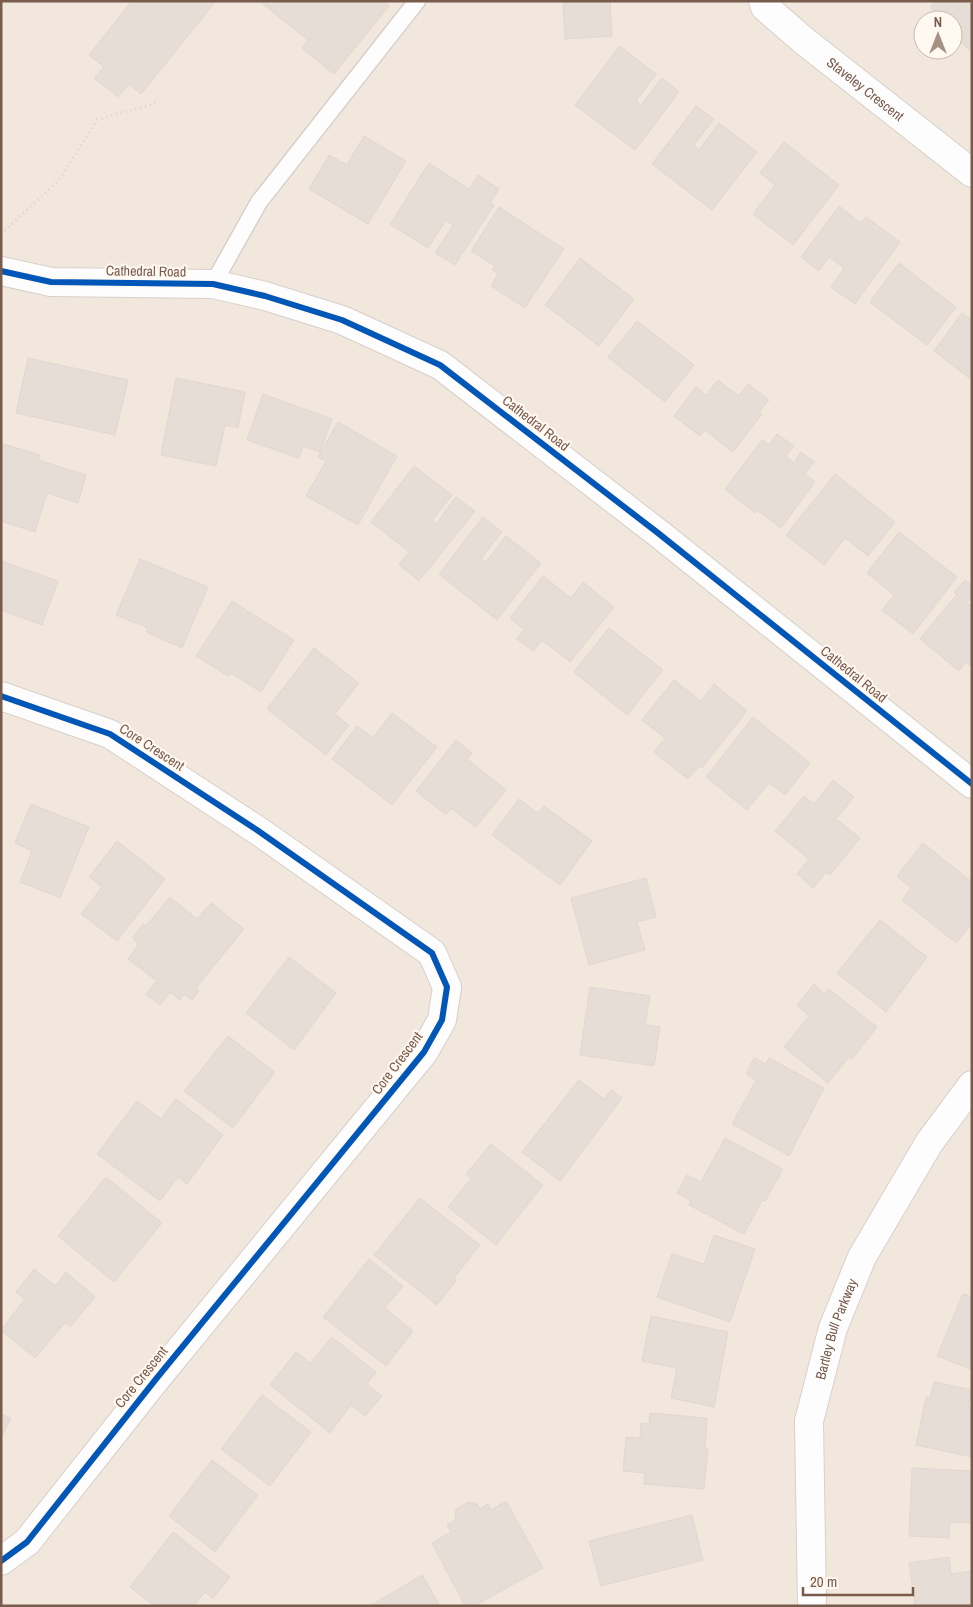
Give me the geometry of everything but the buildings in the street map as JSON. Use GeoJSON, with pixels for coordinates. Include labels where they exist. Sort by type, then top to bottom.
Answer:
{"type":"FeatureCollection","features":[{"type":"Feature","properties":{"kind":"street","name":"Staveley Crescent"},"geometry":{"type":"LineString","coordinates":[[763,1],[765,7],[803,40],[972,173]]}},
{"type":"Feature","properties":{"kind":"street","name":"Cathedral Road"},"geometry":{"type":"LineString","coordinates":[[1,271],[51,282],[213,284],[265,296],[342,320],[440,365],[658,534],[972,784]]}},
{"type":"Feature","properties":{"kind":"street","name":"Core Crescent"},"geometry":{"type":"LineString","coordinates":[[1,696],[110,734],[126,744],[257,830],[432,953],[448,987],[442,1020],[424,1052],[156,1379],[27,1542],[1,1561]]}},
{"type":"Feature","properties":{"kind":"street","name":"Bartley Bull Parkway"},"geometry":{"type":"LineString","coordinates":[[812,1606],[809,1421],[833,1328],[862,1257],[929,1143],[972,1084]]}},
{"type":"Feature","properties":{"kind":"lane"},"geometry":{"type":"LineString","coordinates":[[213,284],[259,202],[417,1]]}},
{"type":"Feature","properties":{"kind":"path"},"geometry":{"type":"LineString","coordinates":[[1,234],[59,180],[97,120],[156,103]]}},
{"type":"Feature","properties":{"kind":"shaded area"},"geometry":{"type":"Polygon","coordinates":[[[1,1],[972,1],[972,1606],[1,1606],[1,1]]]}},
{"type":"Feature","properties":{"kind":"cycle path"},"geometry":{"type":"LineString","coordinates":[[1,271],[51,282],[213,284],[265,296],[342,320],[440,365],[658,533],[972,784]]}},
{"type":"Feature","properties":{"kind":"cycle path"},"geometry":{"type":"LineString","coordinates":[[1,696],[110,734],[257,830],[432,953],[447,987],[442,1020],[424,1052],[156,1379],[27,1542],[1,1561]]}}]}
